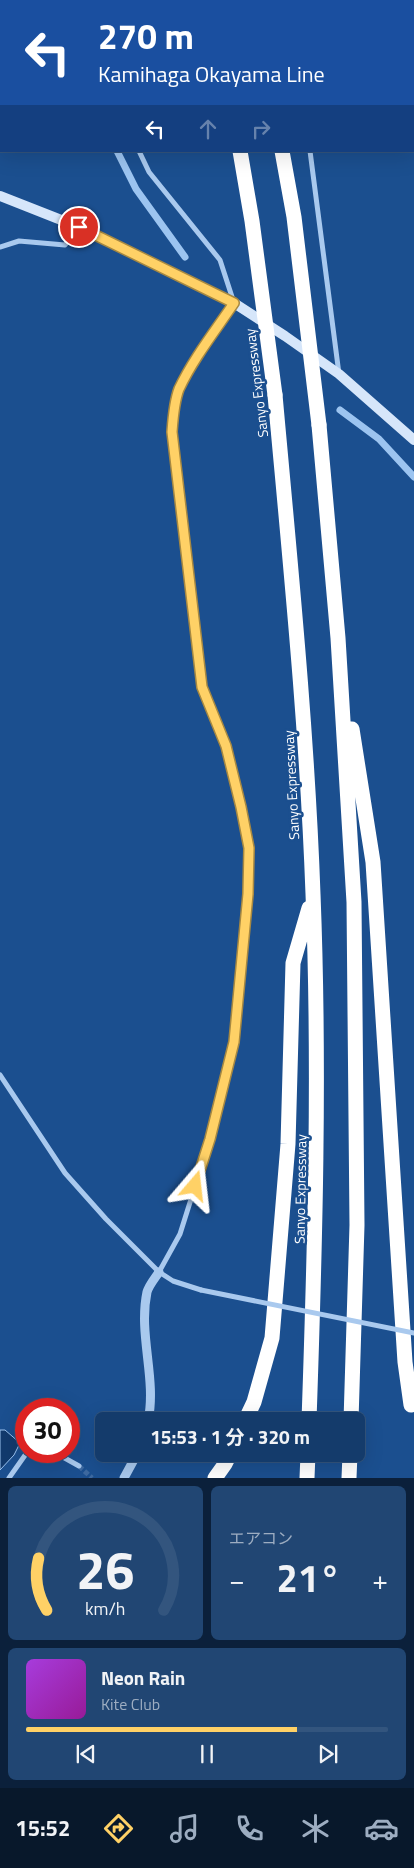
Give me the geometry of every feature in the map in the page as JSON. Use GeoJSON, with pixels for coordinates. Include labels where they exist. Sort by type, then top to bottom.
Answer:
{"type":"FeatureCollection","features":[{"type":"Feature","properties":{"kind":"highway","name":"Sanyo Expressway"},"geometry":{"type":"LineString","coordinates":[[240,152],[252,221],[275,394],[303,708],[313,894],[317,1067],[316,1234],[309,1412]]}},
{"type":"Feature","properties":{"kind":"highway"},"geometry":{"type":"LineString","coordinates":[[282,152],[294,217],[319,425],[338,638],[354,902],[357,1225],[351,1412]]}},
{"type":"Feature","properties":{"kind":"highway"},"geometry":{"type":"LineString","coordinates":[[338,638],[373,862],[405,1362],[411,1405]]}},
{"type":"Feature","properties":{"kind":"highway"},"geometry":{"type":"LineString","coordinates":[[249,1412],[254,1402],[272,1338],[288,1144],[293,963],[313,894]]}},
{"type":"Feature","properties":{"kind":"highway"},"geometry":{"type":"LineString","coordinates":[[215,1478],[225,1462]]}},
{"type":"Feature","properties":{"kind":"highway"},"geometry":{"type":"LineString","coordinates":[[307,1478],[308,1462]]}},
{"type":"Feature","properties":{"kind":"highway"},"geometry":{"type":"LineString","coordinates":[[348,1478],[349,1462]]}},
{"type":"Feature","properties":{"kind":"main road"},"geometry":{"type":"LineString","coordinates":[[0,196],[79,227],[234,303],[339,374],[414,440]]}},
{"type":"Feature","properties":{"kind":"street"},"geometry":{"type":"LineString","coordinates":[[139,152],[149,172],[220,260],[234,303],[191,368],[179,391],[172,432],[202,687],[226,746],[249,848],[248,894],[234,1042],[210,1139],[180,1234],[147,1291],[146,1357],[152,1386],[149,1412]]}},
{"type":"Feature","properties":{"kind":"street"},"geometry":{"type":"LineString","coordinates":[[310,152],[339,374]]}},
{"type":"Feature","properties":{"kind":"street"},"geometry":{"type":"LineString","coordinates":[[0,247],[19,240],[65,245],[79,227]]}},
{"type":"Feature","properties":{"kind":"street"},"geometry":{"type":"LineString","coordinates":[[0,1075],[65,1173],[106,1219],[158,1272],[173,1281],[201,1290],[414,1333]]}},
{"type":"Feature","properties":{"kind":"street"},"geometry":{"type":"LineString","coordinates":[[124,1478],[133,1462]]}},
{"type":"Feature","properties":{"kind":"street"},"geometry":{"type":"LineString","coordinates":[[9,1478],[20,1463]]}},
{"type":"Feature","properties":{"kind":"street"},"geometry":{"type":"LineString","coordinates":[[74,1463],[79,1466]]}},
{"type":"Feature","properties":{"kind":"water"},"geometry":{"type":"Polygon","coordinates":[[[0,1430],[5,1430],[15,1439],[15,1453],[0,1470],[0,1430]]]}},
{"type":"Feature","properties":{"kind":"waterway"},"geometry":{"type":"LineString","coordinates":[[118,152],[136,189],[185,257]]}},
{"type":"Feature","properties":{"kind":"waterway"},"geometry":{"type":"LineString","coordinates":[[340,410],[379,439],[414,477]]}},
{"type":"Feature","properties":{"kind":"tunnel"},"geometry":{"type":"LineString","coordinates":[[79,1466],[92,1478]]}},
{"type":"Feature","properties":{"kind":"route"},"geometry":{"type":"LineString","coordinates":[[79,227],[234,303],[191,368],[179,391],[172,432],[202,687],[226,746],[249,848],[248,894],[234,1042],[210,1139],[195,1186]]}}]}
